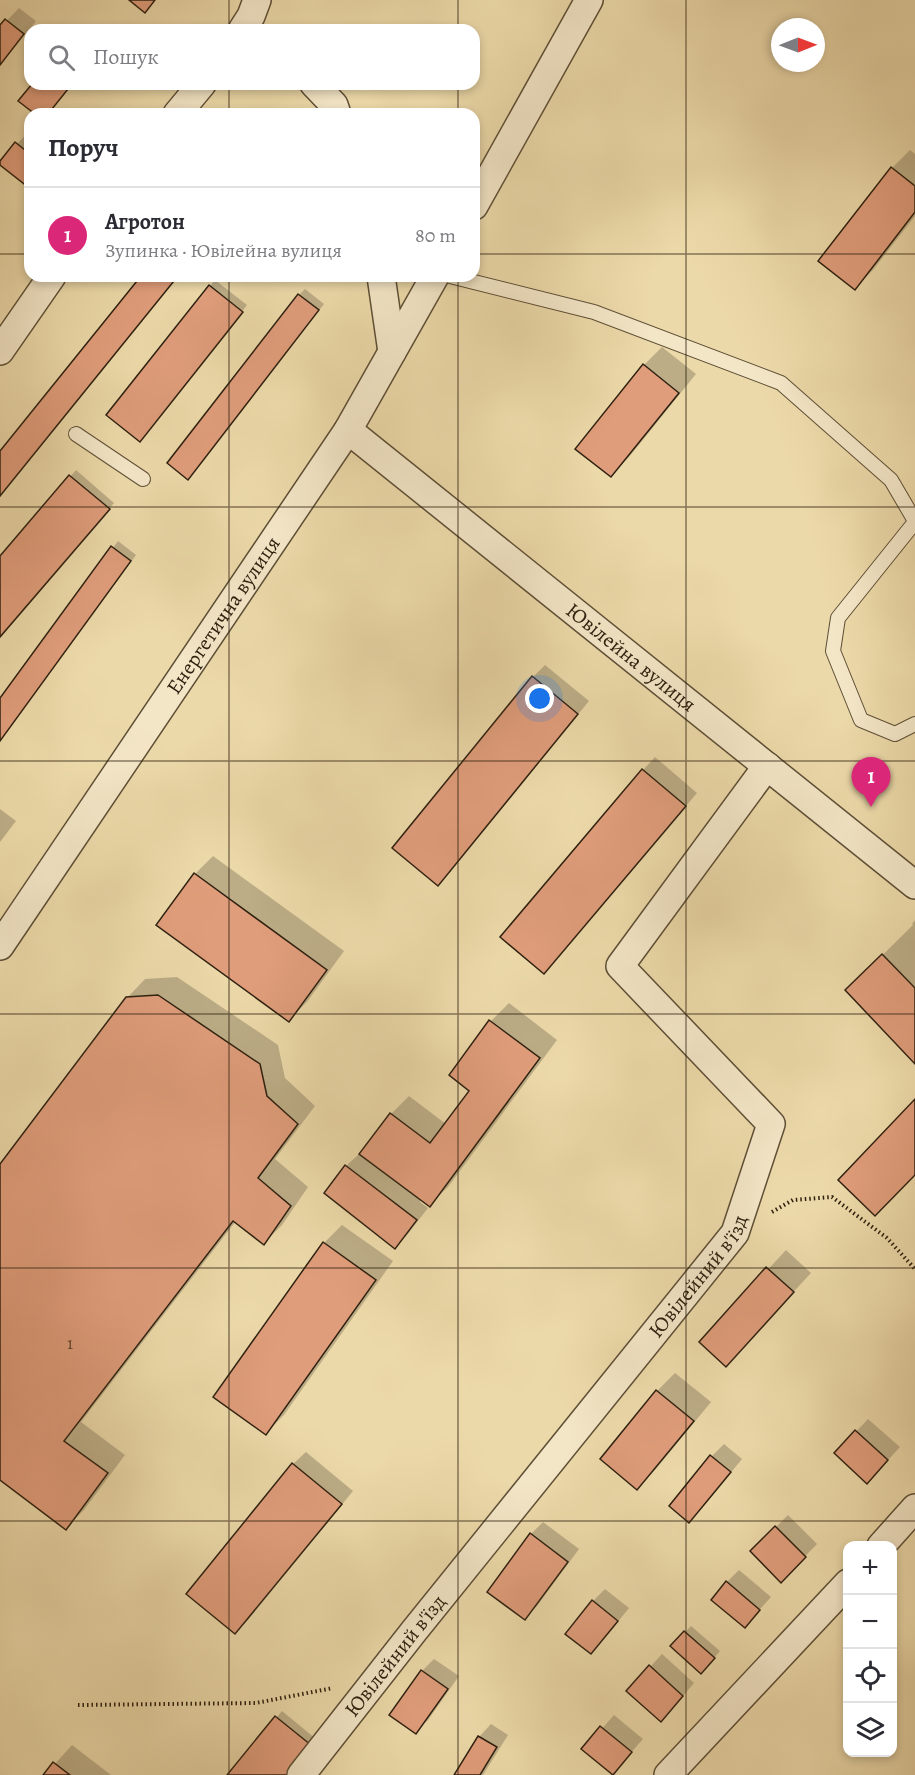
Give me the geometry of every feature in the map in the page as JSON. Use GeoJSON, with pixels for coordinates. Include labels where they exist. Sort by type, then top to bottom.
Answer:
{"type":"FeatureCollection","features":[{"type":"Feature","properties":{"kind":"street"},"geometry":{"type":"LineString","coordinates":[[480,195],[589,0]]}},
{"type":"Feature","properties":{"kind":"street"},"geometry":{"type":"LineString","coordinates":[[182,108],[197,90]]}},
{"type":"Feature","properties":{"kind":"street"},"geometry":{"type":"LineString","coordinates":[[320,90],[335,108]]}},
{"type":"Feature","properties":{"kind":"street"},"geometry":{"type":"LineString","coordinates":[[0,351],[48,282]]}},
{"type":"Feature","properties":{"kind":"street"},"geometry":{"type":"LineString","coordinates":[[382,282],[392,352]]}},
{"type":"Feature","properties":{"kind":"street","name":"Енергетична вулиця"},"geometry":{"type":"LineString","coordinates":[[0,946],[348,430],[432,282]]}},
{"type":"Feature","properties":{"kind":"street","name":"Ювілейна вулиця"},"geometry":{"type":"LineString","coordinates":[[348,430],[915,885]]}},
{"type":"Feature","properties":{"kind":"street","name":"Ювілейний в'їзд"},"geometry":{"type":"LineString","coordinates":[[301,1775],[735,1233],[771,1124],[620,966],[767,766]]}},
{"type":"Feature","properties":{"kind":"street"},"geometry":{"type":"LineString","coordinates":[[885,1541],[915,1508]]}},
{"type":"Feature","properties":{"kind":"street"},"geometry":{"type":"LineString","coordinates":[[668,1775],[843,1587]]}},
{"type":"Feature","properties":{"kind":"lane"},"geometry":{"type":"LineString","coordinates":[[474,282],[594,312],[781,383],[891,480],[915,522],[838,618],[833,651],[861,720],[895,734],[915,724]]}},
{"type":"Feature","properties":{"kind":"lane"},"geometry":{"type":"LineString","coordinates":[[76,434],[143,479]]}},
{"type":"Feature","properties":{"kind":"path"},"geometry":{"type":"LineString","coordinates":[[735,1233],[793,1200],[832,1197],[887,1238],[915,1269]]}},
{"type":"Feature","properties":{"kind":"path"},"geometry":{"type":"LineString","coordinates":[[78,1705],[256,1703],[375,1680]]}},
{"type":"Feature","properties":{"kind":"building"},"geometry":{"type":"Polygon","coordinates":[[[129,0],[155,0],[145,13],[129,0]]]}},
{"type":"Feature","properties":{"kind":"building"},"geometry":{"type":"Polygon","coordinates":[[[5,19],[24,34],[0,65],[0,25],[5,19]]]}},
{"type":"Feature","properties":{"kind":"building"},"geometry":{"type":"Polygon","coordinates":[[[27,90],[67,90],[53,108],[27,108],[18,101],[27,90]]]}},
{"type":"Feature","properties":{"kind":"building"},"geometry":{"type":"Polygon","coordinates":[[[15,142],[24,149],[24,184],[0,165],[0,161],[15,142]]]}},
{"type":"Feature","properties":{"kind":"building"},"geometry":{"type":"Polygon","coordinates":[[[891,167],[915,186],[915,212],[855,290],[818,261],[891,167]]]}},
{"type":"Feature","properties":{"kind":"building"},"geometry":{"type":"Polygon","coordinates":[[[136,282],[173,282],[0,496],[0,451],[136,282]]]}},
{"type":"Feature","properties":{"kind":"building"},"geometry":{"type":"Polygon","coordinates":[[[209,285],[243,312],[140,442],[106,415],[209,285]]]}},
{"type":"Feature","properties":{"kind":"building"},"geometry":{"type":"Polygon","coordinates":[[[298,294],[319,310],[188,480],[167,463],[298,294]]]}},
{"type":"Feature","properties":{"kind":"building"},"geometry":{"type":"Polygon","coordinates":[[[643,364],[679,393],[611,477],[575,449],[643,364]]]}},
{"type":"Feature","properties":{"kind":"building"},"geometry":{"type":"Polygon","coordinates":[[[69,475],[110,509],[0,637],[0,556],[69,475]]]}},
{"type":"Feature","properties":{"kind":"building"},"geometry":{"type":"Polygon","coordinates":[[[111,546],[131,561],[0,741],[0,698],[111,546]]]}},
{"type":"Feature","properties":{"kind":"building"},"geometry":{"type":"Polygon","coordinates":[[[532,676],[578,714],[438,886],[392,848],[532,676]]]}},
{"type":"Feature","properties":{"kind":"building"},"geometry":{"type":"Polygon","coordinates":[[[642,769],[686,806],[544,974],[500,937],[642,769]]]}},
{"type":"Feature","properties":{"kind":"building"},"geometry":{"type":"Polygon","coordinates":[[[194,873],[327,970],[289,1022],[156,925],[194,873]]]}},
{"type":"Feature","properties":{"kind":"building"},"geometry":{"type":"Polygon","coordinates":[[[882,954],[915,988],[915,1064],[845,990],[882,954]]]}},
{"type":"Feature","properties":{"kind":"building"},"geometry":{"type":"Polygon","coordinates":[[[158,995],[260,1064],[267,1096],[298,1124],[258,1178],[291,1206],[264,1245],[233,1221],[64,1441],[108,1473],[66,1530],[0,1480],[0,1164],[126,997],[158,995]]]}},
{"type":"Feature","properties":{"kind":"building"},"geometry":{"type":"Polygon","coordinates":[[[489,1020],[540,1058],[430,1207],[359,1154],[390,1113],[430,1143],[469,1091],[449,1075],[489,1020]]]}},
{"type":"Feature","properties":{"kind":"building"},"geometry":{"type":"Polygon","coordinates":[[[915,1099],[915,1175],[875,1216],[838,1180],[915,1099]]]}},
{"type":"Feature","properties":{"kind":"building"},"geometry":{"type":"Polygon","coordinates":[[[345,1165],[417,1220],[395,1249],[324,1193],[345,1165]]]}},
{"type":"Feature","properties":{"kind":"building"},"geometry":{"type":"Polygon","coordinates":[[[323,1242],[376,1280],[266,1435],[213,1397],[323,1242]]]}},
{"type":"Feature","properties":{"kind":"building"},"geometry":{"type":"Polygon","coordinates":[[[766,1267],[794,1292],[726,1367],[699,1342],[766,1267]]]}},
{"type":"Feature","properties":{"kind":"building"},"geometry":{"type":"Polygon","coordinates":[[[656,1390],[694,1421],[637,1490],[600,1459],[656,1390]]]}},
{"type":"Feature","properties":{"kind":"building"},"geometry":{"type":"Polygon","coordinates":[[[855,1430],[888,1460],[867,1484],[834,1453],[855,1430]]]}},
{"type":"Feature","properties":{"kind":"building"},"geometry":{"type":"Polygon","coordinates":[[[710,1455],[731,1472],[689,1523],[669,1506],[710,1455]]]}},
{"type":"Feature","properties":{"kind":"building"},"geometry":{"type":"Polygon","coordinates":[[[292,1463],[342,1504],[235,1634],[186,1594],[292,1463]]]}},
{"type":"Feature","properties":{"kind":"building"},"geometry":{"type":"Polygon","coordinates":[[[775,1526],[806,1557],[781,1583],[750,1551],[775,1526]]]}},
{"type":"Feature","properties":{"kind":"building"},"geometry":{"type":"Polygon","coordinates":[[[530,1533],[568,1562],[525,1620],[487,1592],[530,1533]]]}},
{"type":"Feature","properties":{"kind":"building"},"geometry":{"type":"Polygon","coordinates":[[[726,1581],[760,1610],[745,1628],[711,1600],[726,1581]]]}},
{"type":"Feature","properties":{"kind":"building"},"geometry":{"type":"Polygon","coordinates":[[[592,1600],[618,1621],[591,1654],[565,1634],[592,1600]]]}},
{"type":"Feature","properties":{"kind":"building"},"geometry":{"type":"Polygon","coordinates":[[[684,1631],[715,1658],[701,1674],[670,1646],[684,1631]]]}},
{"type":"Feature","properties":{"kind":"building"},"geometry":{"type":"Polygon","coordinates":[[[649,1665],[683,1696],[661,1722],[626,1691],[649,1665]]]}},
{"type":"Feature","properties":{"kind":"building"},"geometry":{"type":"Polygon","coordinates":[[[421,1670],[448,1689],[416,1734],[389,1715],[421,1670]]]}},
{"type":"Feature","properties":{"kind":"building"},"geometry":{"type":"Polygon","coordinates":[[[275,1716],[311,1745],[287,1775],[227,1775],[275,1716]]]}},
{"type":"Feature","properties":{"kind":"building"},"geometry":{"type":"Polygon","coordinates":[[[600,1726],[632,1752],[613,1775],[581,1749],[600,1726]]]}},
{"type":"Feature","properties":{"kind":"building"},"geometry":{"type":"Polygon","coordinates":[[[478,1736],[497,1747],[480,1775],[454,1775],[478,1736]]]}},
{"type":"Feature","properties":{"kind":"building"},"geometry":{"type":"Polygon","coordinates":[[[53,1762],[70,1775],[43,1775],[53,1762]]]}},
{"type":"Feature","properties":{"kind":"place","name":"Агротон"},"geometry":{"type":"Point","coordinates":[871,807]}}]}
